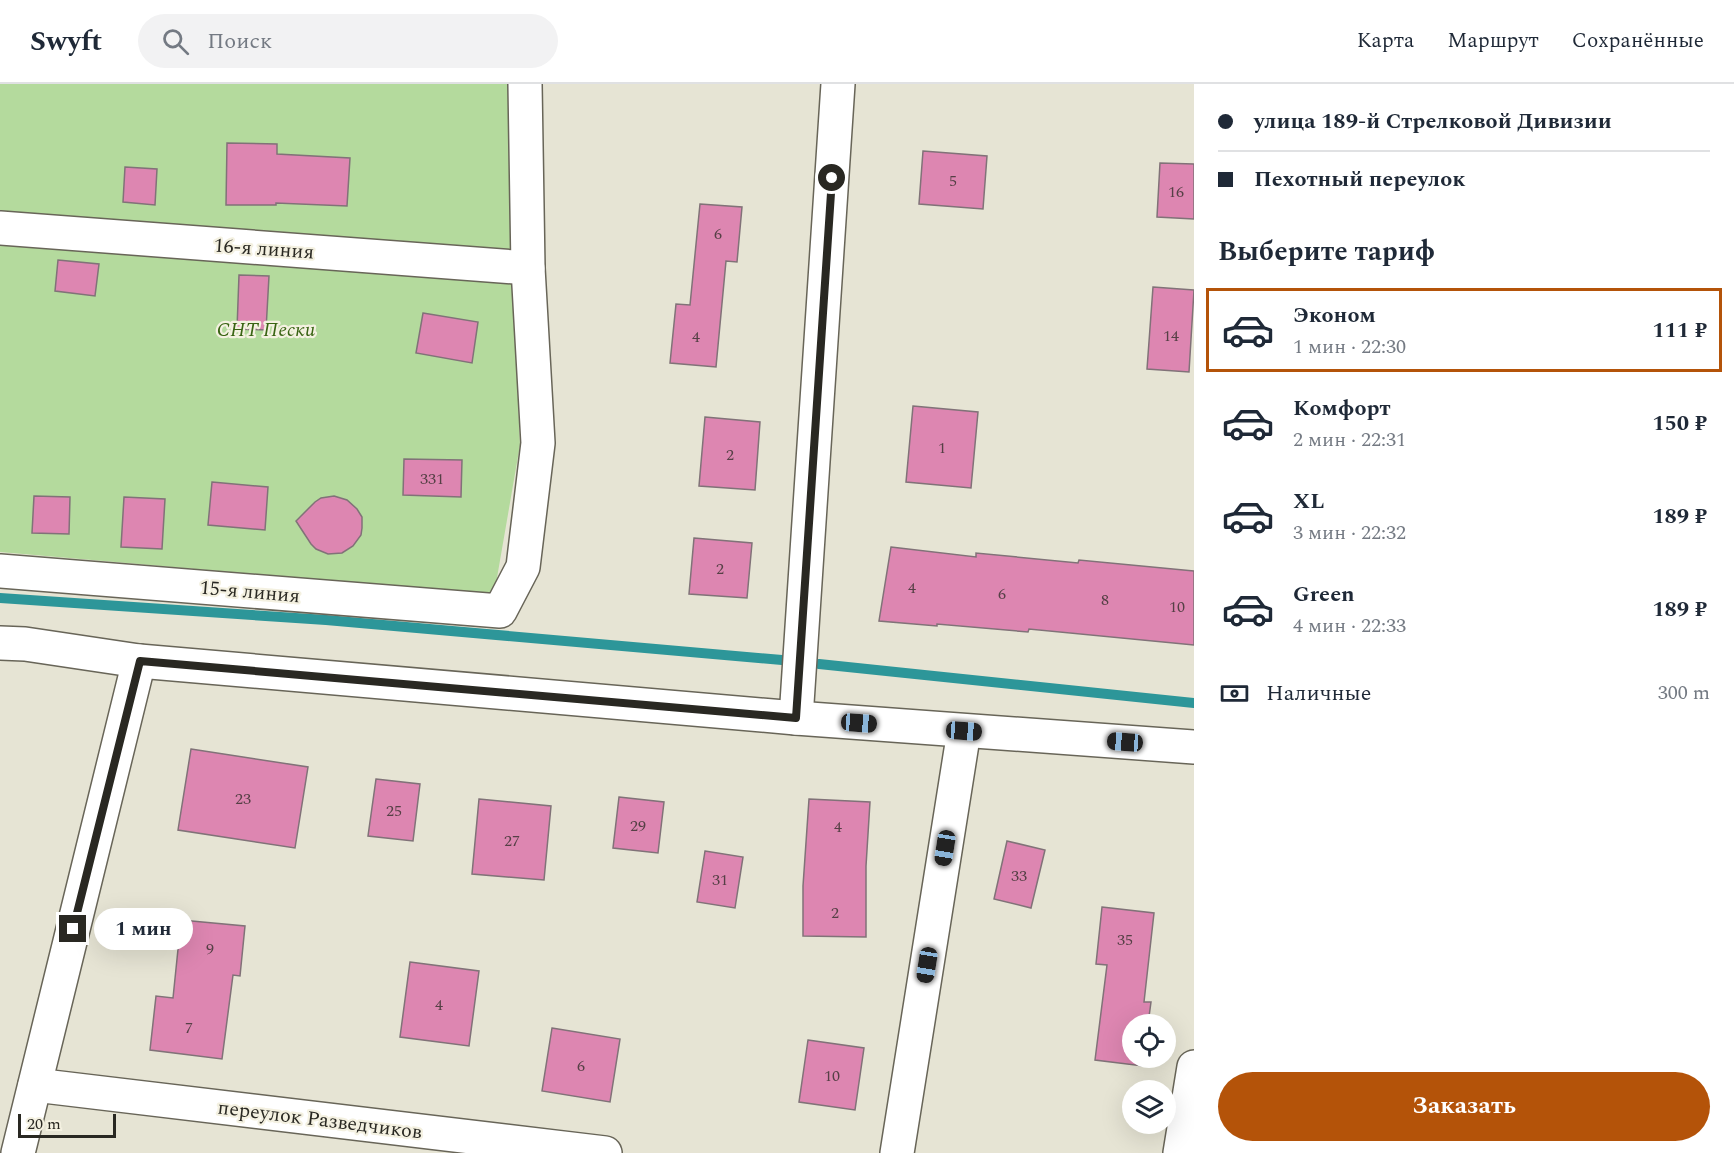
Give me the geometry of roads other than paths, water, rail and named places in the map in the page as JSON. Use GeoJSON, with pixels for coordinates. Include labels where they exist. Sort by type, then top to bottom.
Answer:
{"type":"FeatureCollection","features":[{"type":"Feature","properties":{"kind":"street"},"geometry":{"type":"LineString","coordinates":[[525,84],[528,268]]}},
{"type":"Feature","properties":{"kind":"street"},"geometry":{"type":"LineString","coordinates":[[796,718],[838,84]]}},
{"type":"Feature","properties":{"kind":"street","name":"16-я линия"},"geometry":{"type":"LineString","coordinates":[[0,228],[528,268]]}},
{"type":"Feature","properties":{"kind":"street","name":"15-я линия"},"geometry":{"type":"LineString","coordinates":[[0,571],[500,611],[523,567],[538,443],[528,268]]}},
{"type":"Feature","properties":{"kind":"street"},"geometry":{"type":"LineString","coordinates":[[0,643],[25,644],[140,661],[796,718],[1194,747]]}},
{"type":"Feature","properties":{"kind":"street"},"geometry":{"type":"LineString","coordinates":[[18,1153],[140,661]]}},
{"type":"Feature","properties":{"kind":"street"},"geometry":{"type":"LineString","coordinates":[[897,1153],[964,731]]}},
{"type":"Feature","properties":{"kind":"street"},"geometry":{"type":"LineString","coordinates":[[1180,1153],[1194,1067]]}},
{"type":"Feature","properties":{"kind":"street","name":"переулок Разведчиков"},"geometry":{"type":"LineString","coordinates":[[35,1085],[605,1153]]}},
{"type":"Feature","properties":{"kind":"waterway"},"geometry":{"type":"LineString","coordinates":[[0,598],[326,620],[782,660]]}},
{"type":"Feature","properties":{"kind":"waterway"},"geometry":{"type":"LineString","coordinates":[[819,664],[1194,703]]}},
{"type":"Feature","properties":{"kind":"park label","name":"СНТ Пески"},"geometry":{"type":"Point","coordinates":[266,329]}}]}
